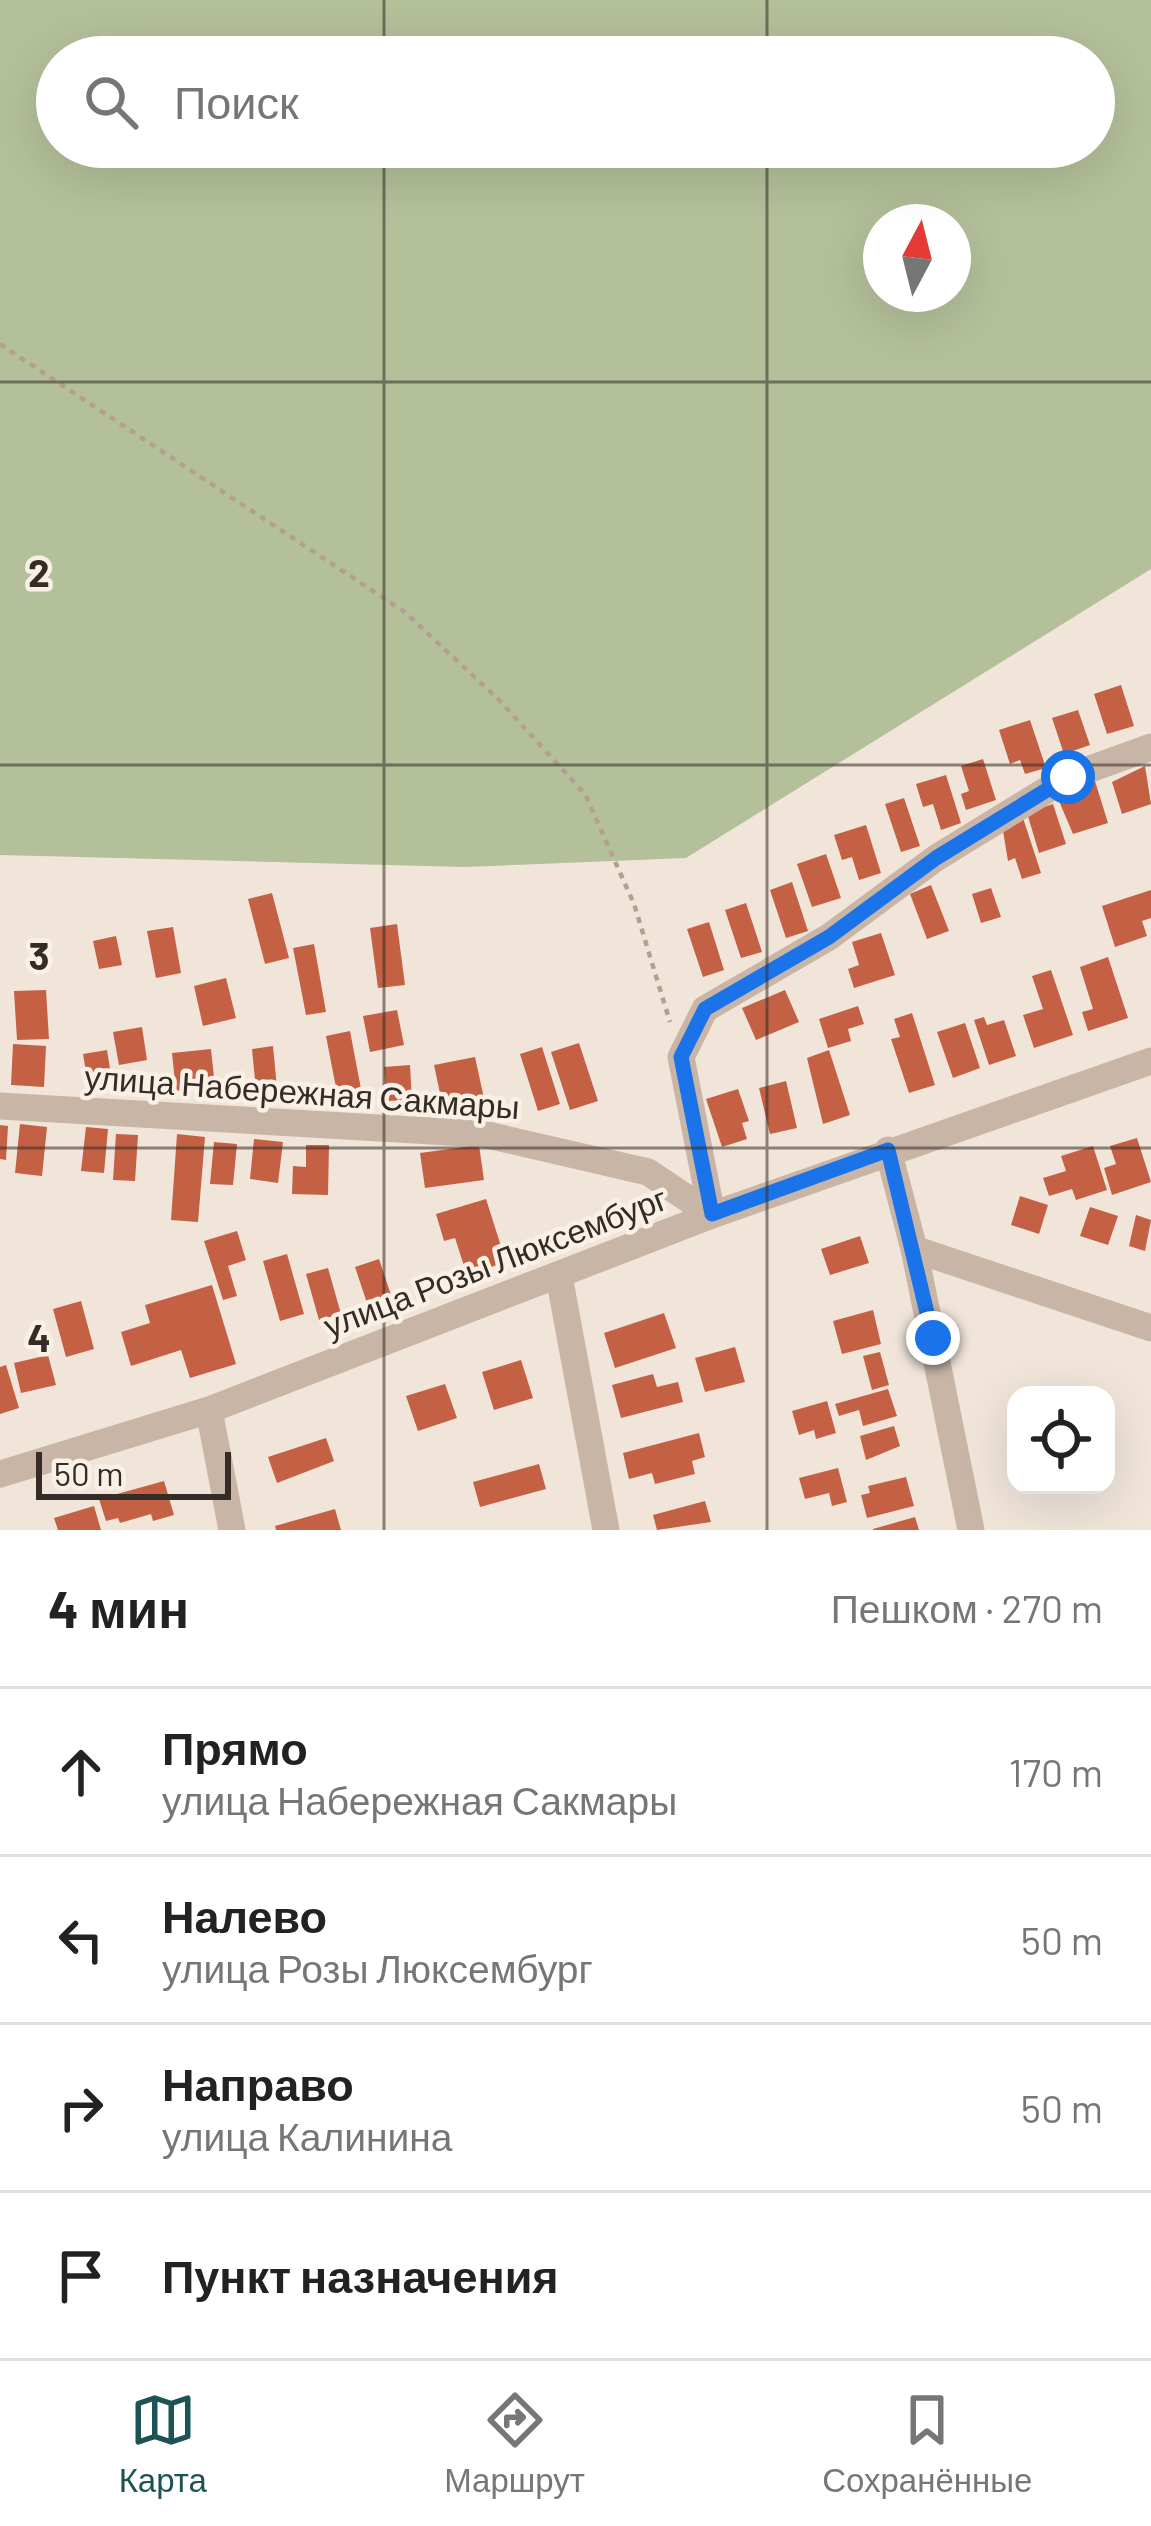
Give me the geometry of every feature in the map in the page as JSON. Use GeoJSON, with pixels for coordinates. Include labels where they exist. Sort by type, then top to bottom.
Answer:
{"type":"FeatureCollection","features":[{"type":"Feature","properties":{"kind":"street"},"geometry":{"type":"LineString","coordinates":[[712,1214],[681,1057],[705,1009],[829,937],[936,858],[1068,777],[1151,747]]}},
{"type":"Feature","properties":{"kind":"street","name":"улица Розы Люксембург"},"geometry":{"type":"LineString","coordinates":[[0,1474],[209,1410],[712,1214],[1151,1060]]}},
{"type":"Feature","properties":{"kind":"street","name":"улица Набережная Сакмары"},"geometry":{"type":"LineString","coordinates":[[0,1106],[483,1134],[647,1172],[712,1214]]}},
{"type":"Feature","properties":{"kind":"street"},"geometry":{"type":"LineString","coordinates":[[888,1150],[914,1249],[971,1530]]}},
{"type":"Feature","properties":{"kind":"street"},"geometry":{"type":"LineString","coordinates":[[914,1249],[1151,1328]]}},
{"type":"Feature","properties":{"kind":"street"},"geometry":{"type":"LineString","coordinates":[[559,1276],[606,1530]]}},
{"type":"Feature","properties":{"kind":"street"},"geometry":{"type":"LineString","coordinates":[[209,1410],[232,1530]]}},
{"type":"Feature","properties":{"kind":"path"},"geometry":{"type":"LineString","coordinates":[[0,344],[406,613],[499,700],[585,794],[634,904],[681,1057]]}},
{"type":"Feature","properties":{"kind":"green space"},"geometry":{"type":"Polygon","coordinates":[[[0,0],[1151,0],[1151,569],[686,858],[464,867],[0,855],[0,0]]]}},
{"type":"Feature","properties":{"kind":"building"},"geometry":{"type":"Polygon","coordinates":[[[1121,685],[1134,726],[1107,734],[1094,694],[1121,685]]]}},
{"type":"Feature","properties":{"kind":"building"},"geometry":{"type":"Polygon","coordinates":[[[1078,710],[1090,745],[1064,754],[1052,718],[1078,710]]]}},
{"type":"Feature","properties":{"kind":"building"},"geometry":{"type":"Polygon","coordinates":[[[1030,720],[1046,768],[1025,774],[1020,760],[1010,764],[999,730],[1030,720]]]}},
{"type":"Feature","properties":{"kind":"building"},"geometry":{"type":"Polygon","coordinates":[[[983,759],[996,800],[966,810],[961,794],[969,791],[961,766],[983,759]]]}},
{"type":"Feature","properties":{"kind":"building"},"geometry":{"type":"Polygon","coordinates":[[[1145,766],[1151,804],[1122,814],[1112,782],[1145,766]]]}},
{"type":"Feature","properties":{"kind":"building"},"geometry":{"type":"Polygon","coordinates":[[[946,775],[961,823],[941,830],[933,804],[923,807],[916,784],[946,775]]]}},
{"type":"Feature","properties":{"kind":"building"},"geometry":{"type":"Polygon","coordinates":[[[1095,781],[1108,823],[1073,834],[1056,794],[1095,781]]]}},
{"type":"Feature","properties":{"kind":"building"},"geometry":{"type":"Polygon","coordinates":[[[904,798],[920,846],[901,852],[885,804],[904,798]]]}},
{"type":"Feature","properties":{"kind":"building"},"geometry":{"type":"Polygon","coordinates":[[[1053,804],[1066,844],[1039,853],[1027,813],[1053,804]]]}},
{"type":"Feature","properties":{"kind":"building"},"geometry":{"type":"Polygon","coordinates":[[[1023,818],[1041,873],[1022,879],[1015,858],[1008,861],[1002,825],[1023,818]]]}},
{"type":"Feature","properties":{"kind":"building"},"geometry":{"type":"Polygon","coordinates":[[[866,825],[881,873],[859,880],[852,857],[842,860],[834,835],[866,825]]]}},
{"type":"Feature","properties":{"kind":"building"},"geometry":{"type":"Polygon","coordinates":[[[826,854],[841,898],[812,907],[797,864],[826,854]]]}},
{"type":"Feature","properties":{"kind":"building"},"geometry":{"type":"Polygon","coordinates":[[[792,882],[808,931],[786,938],[770,890],[792,882]]]}},
{"type":"Feature","properties":{"kind":"building"},"geometry":{"type":"Polygon","coordinates":[[[931,885],[949,931],[927,939],[910,894],[931,885]]]}},
{"type":"Feature","properties":{"kind":"building"},"geometry":{"type":"Polygon","coordinates":[[[991,888],[1001,917],[981,923],[972,894],[991,888]]]}},
{"type":"Feature","properties":{"kind":"building"},"geometry":{"type":"Polygon","coordinates":[[[1151,890],[1151,918],[1142,921],[1147,936],[1115,947],[1102,906],[1151,890]]]}},
{"type":"Feature","properties":{"kind":"building"},"geometry":{"type":"Polygon","coordinates":[[[272,893],[289,958],[265,964],[248,899],[272,893]]]}},
{"type":"Feature","properties":{"kind":"building"},"geometry":{"type":"Polygon","coordinates":[[[746,903],[762,952],[741,958],[725,910],[746,903]]]}},
{"type":"Feature","properties":{"kind":"building"},"geometry":{"type":"Polygon","coordinates":[[[709,922],[724,970],[703,977],[687,929],[709,922]]]}},
{"type":"Feature","properties":{"kind":"building"},"geometry":{"type":"Polygon","coordinates":[[[397,924],[405,985],[378,988],[370,928],[397,924]]]}},
{"type":"Feature","properties":{"kind":"building"},"geometry":{"type":"Polygon","coordinates":[[[173,927],[181,973],[156,978],[147,931],[173,927]]]}},
{"type":"Feature","properties":{"kind":"building"},"geometry":{"type":"Polygon","coordinates":[[[881,933],[895,975],[854,988],[848,969],[859,965],[852,942],[881,933]]]}},
{"type":"Feature","properties":{"kind":"building"},"geometry":{"type":"Polygon","coordinates":[[[116,936],[122,965],[99,969],[93,941],[116,936]]]}},
{"type":"Feature","properties":{"kind":"building"},"geometry":{"type":"Polygon","coordinates":[[[314,944],[326,1012],[306,1015],[293,948],[314,944]]]}},
{"type":"Feature","properties":{"kind":"building"},"geometry":{"type":"Polygon","coordinates":[[[1108,957],[1128,1018],[1088,1031],[1082,1012],[1093,1009],[1080,967],[1108,957]]]}},
{"type":"Feature","properties":{"kind":"building"},"geometry":{"type":"Polygon","coordinates":[[[1051,970],[1073,1035],[1034,1048],[1023,1015],[1043,1009],[1032,976],[1051,970]]]}},
{"type":"Feature","properties":{"kind":"building"},"geometry":{"type":"Polygon","coordinates":[[[226,978],[236,1018],[203,1026],[194,986],[226,978]]]}},
{"type":"Feature","properties":{"kind":"building"},"geometry":{"type":"Polygon","coordinates":[[[46,990],[49,1039],[17,1040],[14,991],[46,990]]]}},
{"type":"Feature","properties":{"kind":"building"},"geometry":{"type":"Polygon","coordinates":[[[785,990],[799,1022],[756,1040],[742,1008],[785,990]]]}},
{"type":"Feature","properties":{"kind":"building"},"geometry":{"type":"Polygon","coordinates":[[[858,1006],[864,1024],[848,1029],[851,1041],[828,1048],[819,1019],[858,1006]]]}},
{"type":"Feature","properties":{"kind":"building"},"geometry":{"type":"Polygon","coordinates":[[[397,1010],[404,1045],[370,1052],[363,1016],[397,1010]]]}},
{"type":"Feature","properties":{"kind":"building"},"geometry":{"type":"Polygon","coordinates":[[[912,1013],[935,1085],[909,1093],[891,1039],[900,1037],[894,1019],[912,1013]]]}},
{"type":"Feature","properties":{"kind":"building"},"geometry":{"type":"Polygon","coordinates":[[[984,1017],[987,1025],[1004,1020],[1016,1056],[989,1065],[974,1020],[984,1017]]]}},
{"type":"Feature","properties":{"kind":"building"},"geometry":{"type":"Polygon","coordinates":[[[965,1023],[980,1068],[953,1078],[937,1032],[965,1023]]]}},
{"type":"Feature","properties":{"kind":"building"},"geometry":{"type":"Polygon","coordinates":[[[142,1027],[147,1060],[119,1065],[113,1032],[142,1027]]]}},
{"type":"Feature","properties":{"kind":"building"},"geometry":{"type":"Polygon","coordinates":[[[350,1031],[361,1089],[337,1093],[326,1036],[350,1031]]]}},
{"type":"Feature","properties":{"kind":"building"},"geometry":{"type":"Polygon","coordinates":[[[579,1043],[598,1101],[570,1110],[551,1052],[579,1043]]]}},
{"type":"Feature","properties":{"kind":"building"},"geometry":{"type":"Polygon","coordinates":[[[13,1044],[46,1046],[44,1087],[11,1085],[13,1044]]]}},
{"type":"Feature","properties":{"kind":"building"},"geometry":{"type":"Polygon","coordinates":[[[273,1046],[277,1088],[256,1090],[252,1049],[273,1046]]]}},
{"type":"Feature","properties":{"kind":"building"},"geometry":{"type":"Polygon","coordinates":[[[542,1047],[560,1104],[538,1111],[520,1054],[542,1047]]]}},
{"type":"Feature","properties":{"kind":"building"},"geometry":{"type":"Polygon","coordinates":[[[211,1049],[215,1087],[176,1091],[172,1053],[211,1049]]]}},
{"type":"Feature","properties":{"kind":"building"},"geometry":{"type":"Polygon","coordinates":[[[107,1050],[113,1087],[89,1091],[83,1054],[107,1050]]]}},
{"type":"Feature","properties":{"kind":"building"},"geometry":{"type":"Polygon","coordinates":[[[829,1050],[850,1115],[823,1124],[807,1058],[829,1050]]]}},
{"type":"Feature","properties":{"kind":"building"},"geometry":{"type":"Polygon","coordinates":[[[475,1057],[485,1103],[444,1112],[434,1065],[475,1057]]]}},
{"type":"Feature","properties":{"kind":"building"},"geometry":{"type":"Polygon","coordinates":[[[410,1065],[412,1100],[386,1101],[384,1067],[410,1065]]]}},
{"type":"Feature","properties":{"kind":"building"},"geometry":{"type":"Polygon","coordinates":[[[786,1081],[797,1128],[770,1134],[759,1088],[786,1081]]]}},
{"type":"Feature","properties":{"kind":"building"},"geometry":{"type":"Polygon","coordinates":[[[738,1089],[749,1121],[742,1123],[747,1139],[722,1147],[706,1099],[738,1089]]]}},
{"type":"Feature","properties":{"kind":"building"},"geometry":{"type":"Polygon","coordinates":[[[20,1124],[47,1127],[42,1176],[15,1173],[20,1124]]]}},
{"type":"Feature","properties":{"kind":"building"},"geometry":{"type":"Polygon","coordinates":[[[0,1125],[8,1126],[6,1160],[0,1159],[0,1125]]]}},
{"type":"Feature","properties":{"kind":"building"},"geometry":{"type":"Polygon","coordinates":[[[86,1127],[108,1129],[104,1173],[81,1171],[86,1127]]]}},
{"type":"Feature","properties":{"kind":"building"},"geometry":{"type":"Polygon","coordinates":[[[116,1134],[138,1135],[135,1181],[113,1180],[116,1134]]]}},
{"type":"Feature","properties":{"kind":"building"},"geometry":{"type":"Polygon","coordinates":[[[177,1134],[205,1137],[198,1222],[171,1220],[177,1134]]]}},
{"type":"Feature","properties":{"kind":"building"},"geometry":{"type":"Polygon","coordinates":[[[1137,1138],[1151,1182],[1112,1195],[1104,1168],[1116,1164],[1110,1146],[1137,1138]]]}},
{"type":"Feature","properties":{"kind":"building"},"geometry":{"type":"Polygon","coordinates":[[[254,1139],[283,1142],[278,1183],[250,1179],[254,1139]]]}},
{"type":"Feature","properties":{"kind":"building"},"geometry":{"type":"Polygon","coordinates":[[[214,1142],[237,1144],[233,1185],[210,1184],[214,1142]]]}},
{"type":"Feature","properties":{"kind":"building"},"geometry":{"type":"Polygon","coordinates":[[[306,1145],[329,1145],[328,1195],[292,1194],[293,1166],[306,1167],[306,1145]]]}},
{"type":"Feature","properties":{"kind":"building"},"geometry":{"type":"Polygon","coordinates":[[[479,1145],[484,1180],[425,1188],[420,1153],[479,1145]]]}},
{"type":"Feature","properties":{"kind":"building"},"geometry":{"type":"Polygon","coordinates":[[[1093,1146],[1107,1190],[1076,1200],[1072,1189],[1049,1196],[1043,1178],[1066,1171],[1061,1156],[1093,1146]]]}},
{"type":"Feature","properties":{"kind":"building"},"geometry":{"type":"Polygon","coordinates":[[[1020,1196],[1048,1205],[1039,1234],[1011,1225],[1020,1196]]]}},
{"type":"Feature","properties":{"kind":"building"},"geometry":{"type":"Polygon","coordinates":[[[486,1199],[506,1262],[467,1275],[455,1238],[444,1241],[436,1214],[486,1199]]]}},
{"type":"Feature","properties":{"kind":"building"},"geometry":{"type":"Polygon","coordinates":[[[1090,1207],[1118,1216],[1108,1245],[1080,1236],[1090,1207]]]}},
{"type":"Feature","properties":{"kind":"building"},"geometry":{"type":"Polygon","coordinates":[[[1136,1215],[1151,1220],[1145,1251],[1129,1246],[1136,1215]]]}},
{"type":"Feature","properties":{"kind":"building"},"geometry":{"type":"Polygon","coordinates":[[[237,1231],[246,1260],[228,1266],[237,1296],[223,1300],[204,1241],[237,1231]]]}},
{"type":"Feature","properties":{"kind":"building"},"geometry":{"type":"Polygon","coordinates":[[[860,1236],[869,1263],[830,1275],[821,1249],[860,1236]]]}},
{"type":"Feature","properties":{"kind":"building"},"geometry":{"type":"Polygon","coordinates":[[[287,1254],[304,1314],[280,1321],[263,1261],[287,1254]]]}},
{"type":"Feature","properties":{"kind":"building"},"geometry":{"type":"Polygon","coordinates":[[[379,1259],[392,1298],[368,1306],[355,1267],[379,1259]]]}},
{"type":"Feature","properties":{"kind":"building"},"geometry":{"type":"Polygon","coordinates":[[[328,1268],[341,1314],[319,1320],[306,1274],[328,1268]]]}},
{"type":"Feature","properties":{"kind":"building"},"geometry":{"type":"Polygon","coordinates":[[[212,1285],[236,1364],[190,1378],[181,1350],[131,1366],[121,1332],[150,1323],[145,1305],[212,1285]]]}},
{"type":"Feature","properties":{"kind":"building"},"geometry":{"type":"Polygon","coordinates":[[[81,1301],[94,1349],[66,1357],[53,1309],[81,1301]]]}},
{"type":"Feature","properties":{"kind":"building"},"geometry":{"type":"Polygon","coordinates":[[[873,1310],[881,1344],[842,1354],[833,1321],[873,1310]]]}},
{"type":"Feature","properties":{"kind":"building"},"geometry":{"type":"Polygon","coordinates":[[[664,1313],[676,1348],[615,1368],[604,1333],[664,1313]]]}},
{"type":"Feature","properties":{"kind":"building"},"geometry":{"type":"Polygon","coordinates":[[[735,1347],[745,1382],[705,1392],[695,1358],[735,1347]]]}},
{"type":"Feature","properties":{"kind":"building"},"geometry":{"type":"Polygon","coordinates":[[[880,1352],[889,1385],[872,1390],[863,1356],[880,1352]]]}},
{"type":"Feature","properties":{"kind":"building"},"geometry":{"type":"Polygon","coordinates":[[[48,1355],[56,1385],[21,1393],[14,1363],[48,1355]]]}},
{"type":"Feature","properties":{"kind":"building"},"geometry":{"type":"Polygon","coordinates":[[[521,1360],[533,1398],[494,1410],[482,1372],[521,1360]]]}},
{"type":"Feature","properties":{"kind":"building"},"geometry":{"type":"Polygon","coordinates":[[[6,1365],[19,1408],[0,1414],[0,1367],[6,1365]]]}},
{"type":"Feature","properties":{"kind":"building"},"geometry":{"type":"Polygon","coordinates":[[[653,1374],[657,1387],[678,1382],[683,1402],[621,1418],[612,1385],[653,1374]]]}},
{"type":"Feature","properties":{"kind":"building"},"geometry":{"type":"Polygon","coordinates":[[[445,1384],[457,1418],[418,1431],[406,1396],[445,1384]]]}},
{"type":"Feature","properties":{"kind":"building"},"geometry":{"type":"Polygon","coordinates":[[[888,1389],[897,1416],[863,1426],[859,1410],[839,1416],[835,1404],[888,1389]]]}},
{"type":"Feature","properties":{"kind":"building"},"geometry":{"type":"Polygon","coordinates":[[[827,1401],[836,1433],[816,1439],[814,1430],[799,1435],[792,1411],[827,1401]]]}},
{"type":"Feature","properties":{"kind":"building"},"geometry":{"type":"Polygon","coordinates":[[[894,1426],[900,1446],[866,1460],[860,1436],[894,1426]]]}},
{"type":"Feature","properties":{"kind":"building"},"geometry":{"type":"Polygon","coordinates":[[[699,1433],[705,1457],[692,1461],[695,1474],[655,1484],[652,1473],[629,1479],[623,1453],[699,1433]]]}},
{"type":"Feature","properties":{"kind":"building"},"geometry":{"type":"Polygon","coordinates":[[[326,1438],[334,1461],[277,1483],[268,1457],[326,1438]]]}},
{"type":"Feature","properties":{"kind":"building"},"geometry":{"type":"Polygon","coordinates":[[[539,1464],[546,1489],[480,1507],[473,1482],[539,1464]]]}},
{"type":"Feature","properties":{"kind":"building"},"geometry":{"type":"Polygon","coordinates":[[[838,1468],[847,1502],[832,1506],[829,1493],[805,1499],[799,1478],[838,1468]]]}},
{"type":"Feature","properties":{"kind":"building"},"geometry":{"type":"Polygon","coordinates":[[[906,1477],[914,1506],[867,1518],[861,1495],[870,1493],[868,1486],[906,1477]]]}},
{"type":"Feature","properties":{"kind":"building"},"geometry":{"type":"Polygon","coordinates":[[[164,1481],[174,1515],[153,1521],[151,1514],[120,1523],[118,1518],[106,1521],[99,1499],[164,1481]]]}},
{"type":"Feature","properties":{"kind":"building"},"geometry":{"type":"Polygon","coordinates":[[[705,1501],[711,1522],[657,1530],[653,1515],[705,1501]]]}},
{"type":"Feature","properties":{"kind":"building"},"geometry":{"type":"Polygon","coordinates":[[[94,1506],[101,1530],[58,1530],[54,1518],[94,1506]]]}},
{"type":"Feature","properties":{"kind":"building"},"geometry":{"type":"Polygon","coordinates":[[[335,1509],[341,1530],[276,1530],[275,1526],[335,1509]]]}},
{"type":"Feature","properties":{"kind":"building"},"geometry":{"type":"Polygon","coordinates":[[[915,1517],[919,1530],[873,1530],[873,1529],[915,1517]]]}},
{"type":"Feature","properties":{"kind":"route"},"geometry":{"type":"LineString","coordinates":[[933,1338],[888,1150],[712,1214],[687,1108],[681,1057],[705,1009],[829,937],[936,858],[1068,777]]}}]}
